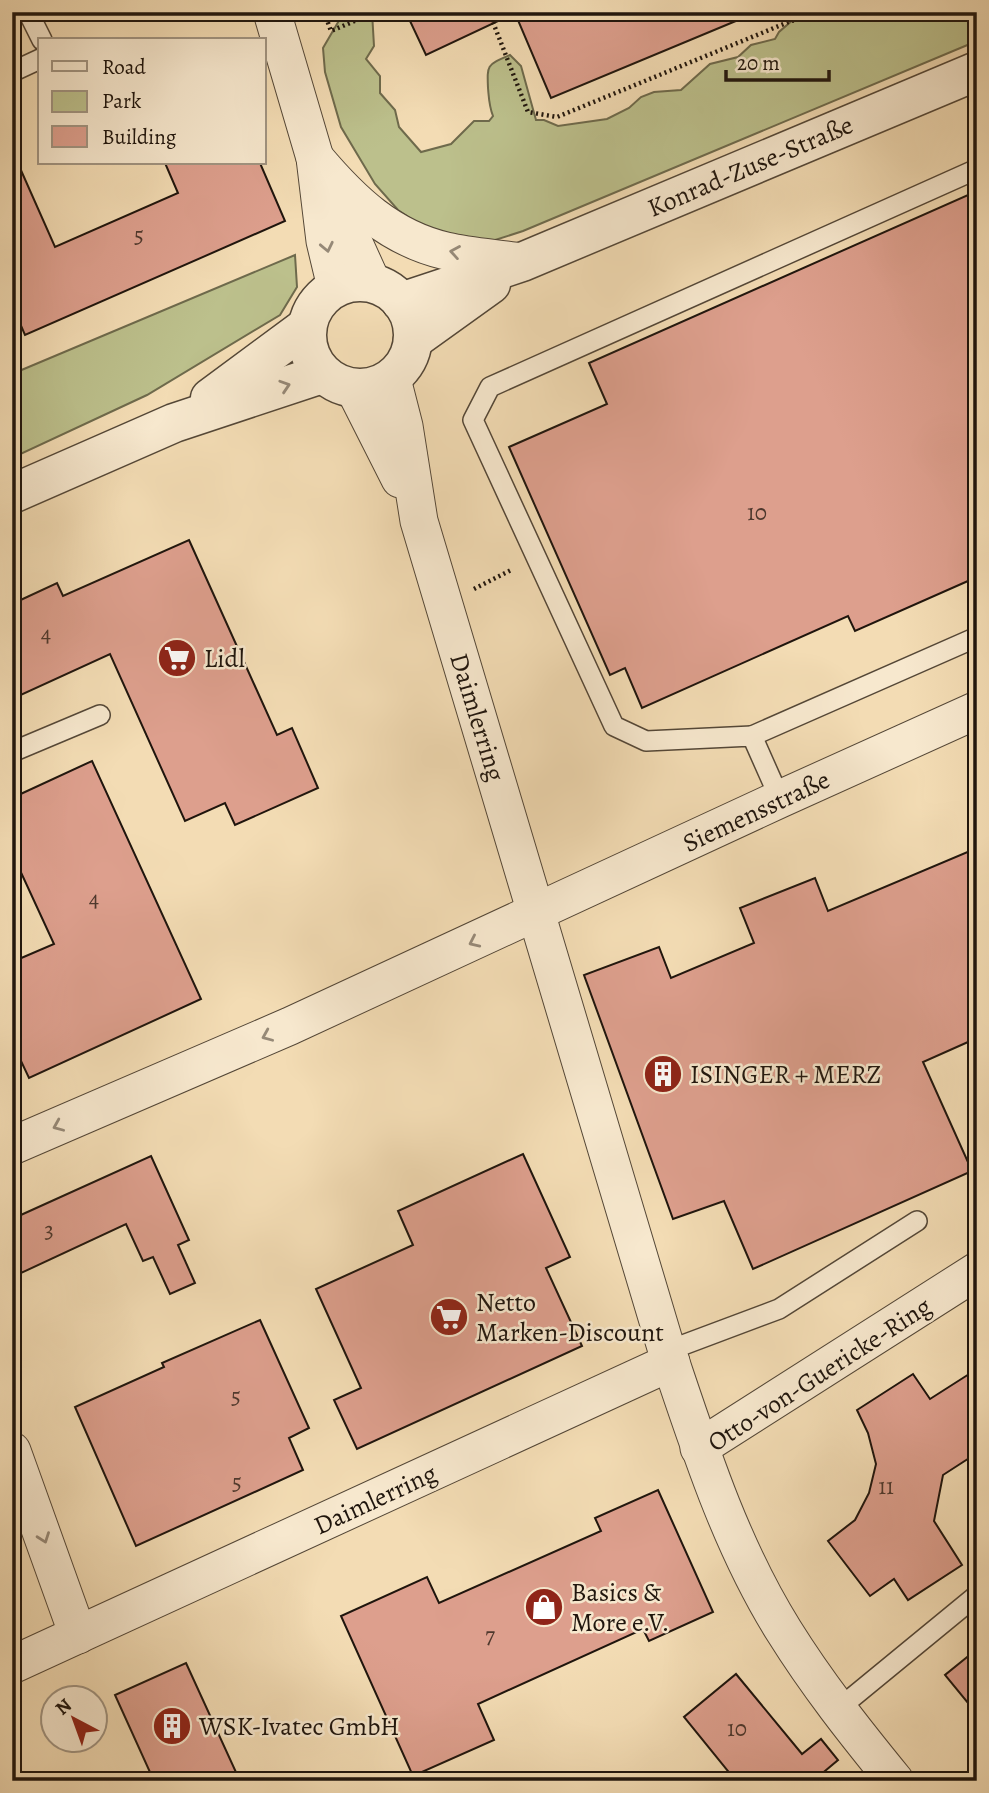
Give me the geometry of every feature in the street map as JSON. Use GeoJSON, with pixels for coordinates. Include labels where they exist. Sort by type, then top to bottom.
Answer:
{"type":"FeatureCollection","features":[{"type":"Feature","properties":{"kind":"street"},"geometry":{"type":"LineString","coordinates":[[272,12],[315,158],[370,290],[409,313],[413,340]]}},
{"type":"Feature","properties":{"kind":"street","name":"Konrad-Zuse-Straße"},"geometry":{"type":"LineString","coordinates":[[174,423],[266,359],[306,327],[316,303],[370,290],[522,262],[977,71]]}},
{"type":"Feature","properties":{"kind":"street"},"geometry":{"type":"LineString","coordinates":[[315,158],[369,215],[402,236],[447,252],[522,262]]}},
{"type":"Feature","properties":{"kind":"street","name":"Konrad-Zuse-Straße"},"geometry":{"type":"LineString","coordinates":[[12,494],[174,423],[338,381],[380,385],[402,368],[410,355],[413,340],[522,262]]}},
{"type":"Feature","properties":{"kind":"street"},"geometry":{"type":"LineString","coordinates":[[306,327],[309,352],[338,381]]}},
{"type":"Feature","properties":{"kind":"street","name":"Daimlerring"},"geometry":{"type":"LineString","coordinates":[[391,379],[404,426],[419,522]]}},
{"type":"Feature","properties":{"kind":"street","name":"Daimlerring"},"geometry":{"type":"LineString","coordinates":[[338,381],[378,432],[419,522],[669,1357],[699,1448]]}},
{"type":"Feature","properties":{"kind":"street","name":"Siemensstraße"},"geometry":{"type":"LineString","coordinates":[[536,913],[977,710]]}},
{"type":"Feature","properties":{"kind":"street"},"geometry":{"type":"LineString","coordinates":[[13,1144],[290,1026],[536,913]]}},
{"type":"Feature","properties":{"kind":"street","name":"Otto-von-Guericke-Ring"},"geometry":{"type":"LineString","coordinates":[[895,1781],[837,1710],[783,1629],[741,1551],[699,1448],[977,1271]]}},
{"type":"Feature","properties":{"kind":"street","name":"Daimlerring"},"geometry":{"type":"LineString","coordinates":[[12,1665],[669,1357]]}},
{"type":"Feature","properties":{"kind":"street"},"geometry":{"type":"LineString","coordinates":[[12,1451],[78,1635]]}},
{"type":"Feature","properties":{"kind":"lane"},"geometry":{"type":"LineString","coordinates":[[28,12],[41,38]]}},
{"type":"Feature","properties":{"kind":"lane"},"geometry":{"type":"LineString","coordinates":[[12,72],[38,60]]}},
{"type":"Feature","properties":{"kind":"lane"},"geometry":{"type":"LineString","coordinates":[[977,169],[490,387],[473,420],[614,726],[646,741],[752,736],[977,637]]}},
{"type":"Feature","properties":{"kind":"lane"},"geometry":{"type":"LineString","coordinates":[[12,752],[100,715]]}},
{"type":"Feature","properties":{"kind":"lane"},"geometry":{"type":"LineString","coordinates":[[752,736],[780,799]]}},
{"type":"Feature","properties":{"kind":"lane"},"geometry":{"type":"LineString","coordinates":[[669,1357],[779,1309],[917,1221]]}},
{"type":"Feature","properties":{"kind":"lane"},"geometry":{"type":"LineString","coordinates":[[837,1710],[977,1595]]}},
{"type":"Feature","properties":{"kind":"path"},"geometry":{"type":"LineString","coordinates":[[324,12],[331,31],[376,12]]}},
{"type":"Feature","properties":{"kind":"path"},"geometry":{"type":"LineString","coordinates":[[489,12],[528,112],[557,117],[790,20],[839,12]]}},
{"type":"Feature","properties":{"kind":"path"},"geometry":{"type":"LineString","coordinates":[[787,12],[790,20]]}},
{"type":"Feature","properties":{"kind":"path"},"geometry":{"type":"LineString","coordinates":[[471,590],[536,557]]}},
{"type":"Feature","properties":{"kind":"green space"},"geometry":{"type":"Polygon","coordinates":[[[344,12],[372,12],[374,46],[366,59],[380,76],[380,93],[395,110],[399,127],[421,152],[451,144],[474,121],[489,121],[493,116],[489,99],[488,70],[490,66],[510,55],[521,66],[536,120],[544,120],[558,126],[607,119],[629,108],[641,97],[654,92],[681,90],[710,64],[738,57],[751,45],[775,39],[779,32],[802,12],[977,12],[977,41],[523,231],[492,241],[428,230],[398,210],[375,184],[341,127],[325,72],[323,48],[344,12]]]}},
{"type":"Feature","properties":{"kind":"green space"},"geometry":{"type":"Polygon","coordinates":[[[295,255],[297,287],[280,315],[147,395],[12,458],[12,374],[295,255]]]}},
{"type":"Feature","properties":{"kind":"building"},"geometry":{"type":"Polygon","coordinates":[[[429,12],[755,13],[551,98],[515,13],[426,55],[410,21],[429,12]]]}},
{"type":"Feature","properties":{"kind":"building"},"geometry":{"type":"Polygon","coordinates":[[[12,150],[55,247],[178,193],[165,164],[260,164],[285,221],[25,335],[12,305],[12,150]]]}},
{"type":"Feature","properties":{"kind":"building"},"geometry":{"type":"Polygon","coordinates":[[[977,191],[977,577],[855,631],[848,616],[642,708],[625,668],[610,675],[509,447],[607,404],[589,363],[977,191]]]}},
{"type":"Feature","properties":{"kind":"building","name":"Lidl"},"geometry":{"type":"Polygon","coordinates":[[[189,540],[277,735],[292,728],[318,788],[235,825],[225,803],[185,821],[110,654],[12,699],[12,604],[57,583],[63,596],[189,540]]]}},
{"type":"Feature","properties":{"kind":"building"},"geometry":{"type":"Polygon","coordinates":[[[92,761],[201,999],[29,1078],[12,1042],[12,962],[54,944],[12,853],[12,798],[92,761]]]}},
{"type":"Feature","properties":{"kind":"building"},"geometry":{"type":"Polygon","coordinates":[[[977,848],[977,1038],[923,1062],[972,1171],[753,1269],[724,1201],[673,1219],[584,975],[659,947],[671,978],[754,943],[740,908],[815,878],[828,911],[977,848]]]}},
{"type":"Feature","properties":{"kind":"building","name":"Netto Marken-Discount"},"geometry":{"type":"Polygon","coordinates":[[[523,1154],[570,1257],[546,1268],[582,1346],[357,1449],[334,1400],[361,1388],[316,1289],[413,1245],[398,1211],[523,1154]]]}},
{"type":"Feature","properties":{"kind":"building"},"geometry":{"type":"Polygon","coordinates":[[[151,1156],[189,1240],[178,1245],[195,1283],[170,1294],[153,1257],[143,1261],[126,1224],[21,1273],[12,1255],[12,1219],[151,1156]]]}},
{"type":"Feature","properties":{"kind":"building"},"geometry":{"type":"Polygon","coordinates":[[[260,1320],[309,1428],[289,1438],[303,1470],[136,1546],[75,1407],[164,1367],[162,1363],[260,1320]]]}},
{"type":"Feature","properties":{"kind":"building"},"geometry":{"type":"Polygon","coordinates":[[[977,1369],[977,1453],[943,1475],[934,1521],[962,1565],[908,1600],[894,1579],[870,1596],[828,1541],[855,1520],[869,1493],[876,1464],[868,1433],[857,1410],[913,1374],[930,1399],[977,1369]]]}},
{"type":"Feature","properties":{"kind":"building"},"geometry":{"type":"Polygon","coordinates":[[[658,1490],[713,1612],[649,1641],[643,1629],[478,1704],[494,1740],[413,1776],[341,1616],[427,1577],[439,1603],[601,1531],[595,1518],[658,1490]]]}},
{"type":"Feature","properties":{"kind":"building"},"geometry":{"type":"Polygon","coordinates":[[[977,1649],[977,1714],[945,1675],[977,1649]]]}},
{"type":"Feature","properties":{"kind":"building","name":"WSK-Ivatec GmbH"},"geometry":{"type":"Polygon","coordinates":[[[186,1663],[240,1781],[154,1781],[115,1695],[186,1663]]]}},
{"type":"Feature","properties":{"kind":"building"},"geometry":{"type":"Polygon","coordinates":[[[736,1674],[802,1754],[821,1739],[838,1760],[819,1776],[824,1781],[736,1781],[684,1717],[736,1674]]]}},
{"type":"Feature","properties":{"kind":"place","name":"Lidl"},"geometry":{"type":"Point","coordinates":[177,658]}},
{"type":"Feature","properties":{"kind":"place","name":"ISINGER + MERZ"},"geometry":{"type":"Point","coordinates":[663,1074]}},
{"type":"Feature","properties":{"kind":"place","name":"Netto Marken-Discount"},"geometry":{"type":"Point","coordinates":[449,1317]}},
{"type":"Feature","properties":{"kind":"place","name":"Basics & More e.V."},"geometry":{"type":"Point","coordinates":[544,1607]}},
{"type":"Feature","properties":{"kind":"place","name":"WSK-Ivatec GmbH"},"geometry":{"type":"Point","coordinates":[172,1726]}}]}
